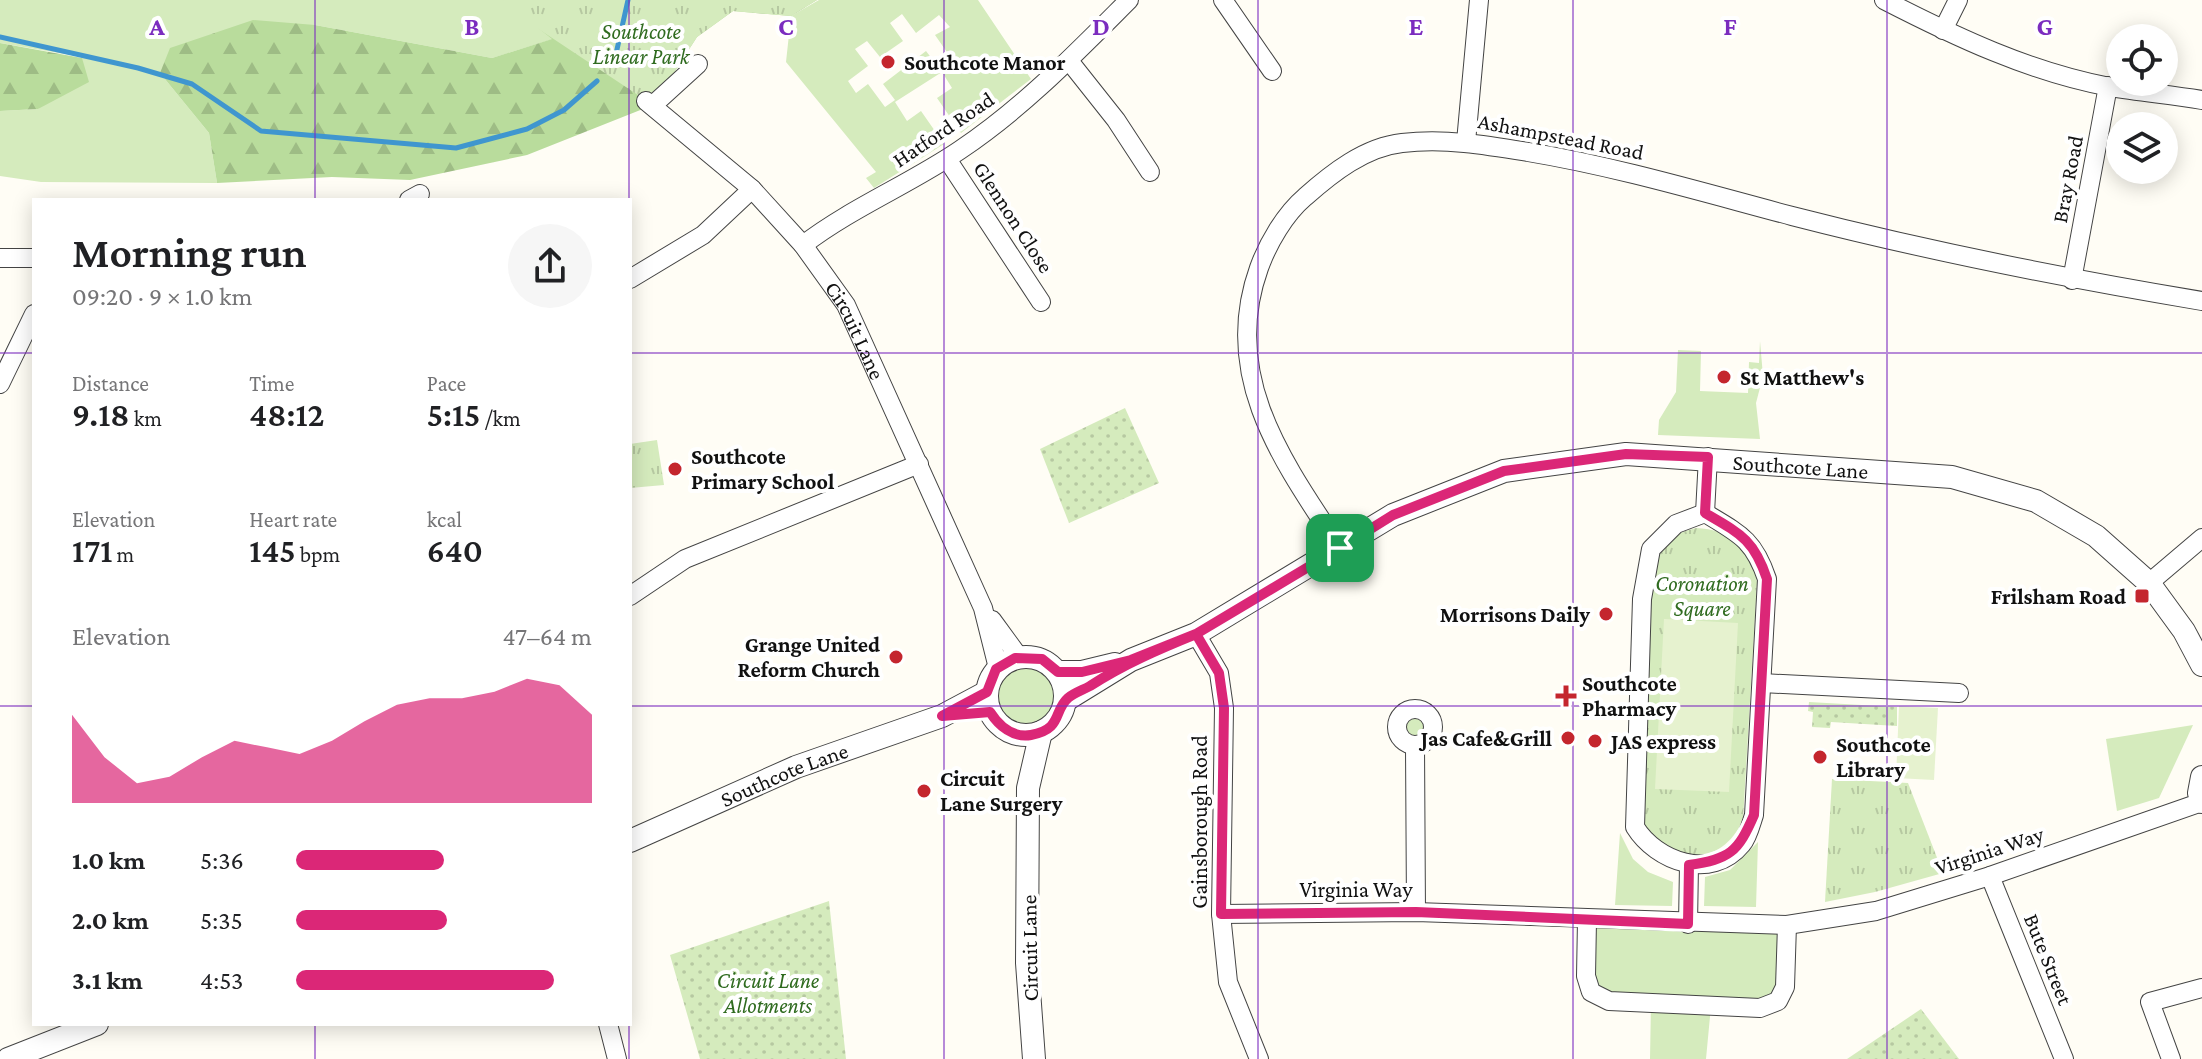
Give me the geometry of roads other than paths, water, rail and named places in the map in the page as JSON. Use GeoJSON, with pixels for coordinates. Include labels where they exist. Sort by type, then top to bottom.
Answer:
{"type":"FeatureCollection","features":[{"type":"Feature","properties":{"kind":"street","name":"Hatford Road"},"geometry":{"type":"LineString","coordinates":[[803,245],[947,159],[1016,110],[1070,62],[1129,0]]}},
{"type":"Feature","properties":{"kind":"street"},"geometry":{"type":"LineString","coordinates":[[1223,0],[1272,71]]}},
{"type":"Feature","properties":{"kind":"street"},"geometry":{"type":"LineString","coordinates":[[1466,142],[1479,0]]}},
{"type":"Feature","properties":{"kind":"street"},"geometry":{"type":"LineString","coordinates":[[1884,0],[1943,30],[2034,66],[2106,85]]}},
{"type":"Feature","properties":{"kind":"street"},"geometry":{"type":"LineString","coordinates":[[1943,30],[1958,0]]}},
{"type":"Feature","properties":{"kind":"street"},"geometry":{"type":"LineString","coordinates":[[1070,62],[1116,120],[1150,172]]}},
{"type":"Feature","properties":{"kind":"street","name":"Circuit Lane"},"geometry":{"type":"LineString","coordinates":[[698,64],[649,103],[752,189],[803,245],[846,305],[983,608],[998,668]]}},
{"type":"Feature","properties":{"kind":"street","name":"Bray Road"},"geometry":{"type":"LineString","coordinates":[[2072,280],[2106,96]]}},
{"type":"Feature","properties":{"kind":"street"},"geometry":{"type":"LineString","coordinates":[[2175,96],[2202,100]]}},
{"type":"Feature","properties":{"kind":"street","name":"Ashampstead Road"},"geometry":{"type":"LineString","coordinates":[[1340,548],[1302,492],[1262,419],[1245,348],[1247,299],[1264,254],[1294,206],[1335,170],[1400,143],[1466,142],[1583,161],[1943,254],[2072,280],[2202,301]]}},
{"type":"Feature","properties":{"kind":"street","name":"Glennon Close"},"geometry":{"type":"LineString","coordinates":[[947,159],[1041,302]]}},
{"type":"Feature","properties":{"kind":"street"},"geometry":{"type":"LineString","coordinates":[[632,278],[703,235],[752,189]]}},
{"type":"Feature","properties":{"kind":"street"},"geometry":{"type":"LineString","coordinates":[[0,258],[32,258]]}},
{"type":"Feature","properties":{"kind":"street"},"geometry":{"type":"LineString","coordinates":[[0,384],[32,318]]}},
{"type":"Feature","properties":{"kind":"street","name":"Southcote Lane"},"geometry":{"type":"LineString","coordinates":[[1058,672],[1082,672],[1131,660],[1196,634],[1393,515],[1504,471],[1626,454],[1708,457],[1952,477],[2036,501],[2096,536],[2149,583],[2184,631],[2202,665]]}},
{"type":"Feature","properties":{"kind":"street"},"geometry":{"type":"LineString","coordinates":[[1705,513],[1708,457]]}},
{"type":"Feature","properties":{"kind":"street"},"geometry":{"type":"LineString","coordinates":[[632,595],[685,559],[919,464]]}},
{"type":"Feature","properties":{"kind":"street"},"geometry":{"type":"LineString","coordinates":[[1705,513],[1743,535],[1758,552],[1767,579],[1754,815],[1742,844],[1720,861],[1689,865],[1664,857],[1646,844],[1635,827],[1642,599],[1651,549],[1676,524],[1705,513]]}},
{"type":"Feature","properties":{"kind":"street"},"geometry":{"type":"LineString","coordinates":[[2149,583],[2202,538]]}},
{"type":"Feature","properties":{"kind":"street","name":"Circuit Lane"},"geometry":{"type":"LineString","coordinates":[[983,608],[1019,657]]}},
{"type":"Feature","properties":{"kind":"street","name":"Gainsborough Road"},"geometry":{"type":"LineString","coordinates":[[1196,634],[1219,673],[1224,708],[1221,914],[1228,982],[1259,1059]]}},
{"type":"Feature","properties":{"kind":"street"},"geometry":{"type":"LineString","coordinates":[[1019,657],[1042,659],[1058,672],[1066,700],[1056,722],[1041,732],[1014,734],[998,724],[988,702],[998,668],[1019,657]]}},
{"type":"Feature","properties":{"kind":"street","name":"Southcote Lane"},"geometry":{"type":"LineString","coordinates":[[1066,700],[1131,660]]}},
{"type":"Feature","properties":{"kind":"street"},"geometry":{"type":"LineString","coordinates":[[1762,683],[1959,693]]}},
{"type":"Feature","properties":{"kind":"street","name":"Southcote Lane"},"geometry":{"type":"LineString","coordinates":[[632,840],[796,767],[988,702]]}},
{"type":"Feature","properties":{"kind":"street","name":"Circuit Lane"},"geometry":{"type":"LineString","coordinates":[[1034,1059],[1027,963],[1028,788],[1041,732]]}},
{"type":"Feature","properties":{"kind":"street","name":"Circuit Lane"},"geometry":{"type":"LineString","coordinates":[[1014,734],[1028,788]]}},
{"type":"Feature","properties":{"kind":"street"},"geometry":{"type":"LineString","coordinates":[[1415,746],[1416,912]]}},
{"type":"Feature","properties":{"kind":"street"},"geometry":{"type":"LineString","coordinates":[[2202,777],[2199,793],[2202,802]]}},
{"type":"Feature","properties":{"kind":"street","name":"Virginia Way"},"geometry":{"type":"LineString","coordinates":[[1221,914],[1416,912],[1688,924],[1787,925],[1876,911],[1990,876],[2202,802]]}},
{"type":"Feature","properties":{"kind":"street"},"geometry":{"type":"LineString","coordinates":[[1688,924],[1689,865]]}},
{"type":"Feature","properties":{"kind":"street","name":"Bute Street"},"geometry":{"type":"LineString","coordinates":[[1990,876],[2064,1059]]}},
{"type":"Feature","properties":{"kind":"street"},"geometry":{"type":"LineString","coordinates":[[1587,920],[1586,976],[1591,992],[1609,1001],[1760,1008],[1778,1001],[1785,987],[1787,925]]}},
{"type":"Feature","properties":{"kind":"street"},"geometry":{"type":"LineString","coordinates":[[2171,1059],[2150,1002],[2202,988]]}},
{"type":"Feature","properties":{"kind":"street"},"geometry":{"type":"LineString","coordinates":[[8,1059],[92,1026]]}},
{"type":"Feature","properties":{"kind":"street"},"geometry":{"type":"LineString","coordinates":[[609,1026],[617,1059]]}},
{"type":"Feature","properties":{"kind":"waterway"},"geometry":{"type":"LineString","coordinates":[[616,54],[628,0]]}},
{"type":"Feature","properties":{"kind":"waterway"},"geometry":{"type":"LineString","coordinates":[[0,37],[138,68],[192,84],[261,131],[456,148],[527,129],[564,110],[597,81]]}},
{"type":"Feature","properties":{"kind":"place","name":"Southcote Manor"},"geometry":{"type":"Point","coordinates":[888,62]}},
{"type":"Feature","properties":{"kind":"place","name":"St Matthew's"},"geometry":{"type":"Point","coordinates":[1724,377]}},
{"type":"Feature","properties":{"kind":"place","name":"Southcote Primary School"},"geometry":{"type":"Point","coordinates":[675,469]}},
{"type":"Feature","properties":{"kind":"place","name":"Frilsham Road"},"geometry":{"type":"Point","coordinates":[2142,596]}},
{"type":"Feature","properties":{"kind":"place","name":"Morrisons Daily"},"geometry":{"type":"Point","coordinates":[1606,614]}},
{"type":"Feature","properties":{"kind":"place","name":"Grange United Reform Church"},"geometry":{"type":"Point","coordinates":[896,657]}},
{"type":"Feature","properties":{"kind":"place","name":"Southcote Pharmacy"},"geometry":{"type":"Point","coordinates":[1566,696]}},
{"type":"Feature","properties":{"kind":"place","name":"Jas Cafe&Grill"},"geometry":{"type":"Point","coordinates":[1568,738]}},
{"type":"Feature","properties":{"kind":"place","name":"JAS express"},"geometry":{"type":"Point","coordinates":[1595,741]}},
{"type":"Feature","properties":{"kind":"place","name":"Southcote Library"},"geometry":{"type":"Point","coordinates":[1820,757]}},
{"type":"Feature","properties":{"kind":"place","name":"Circuit Lane Surgery"},"geometry":{"type":"Point","coordinates":[924,791]}},
{"type":"Feature","properties":{"kind":"park label","name":"Southcote Linear Park"},"geometry":{"type":"Point","coordinates":[641,44]}},
{"type":"Feature","properties":{"kind":"park label","name":"Coronation Square"},"geometry":{"type":"Point","coordinates":[1702,596]}},
{"type":"Feature","properties":{"kind":"park label","name":"Circuit Lane Allotments"},"geometry":{"type":"Point","coordinates":[768,992]}}]}
